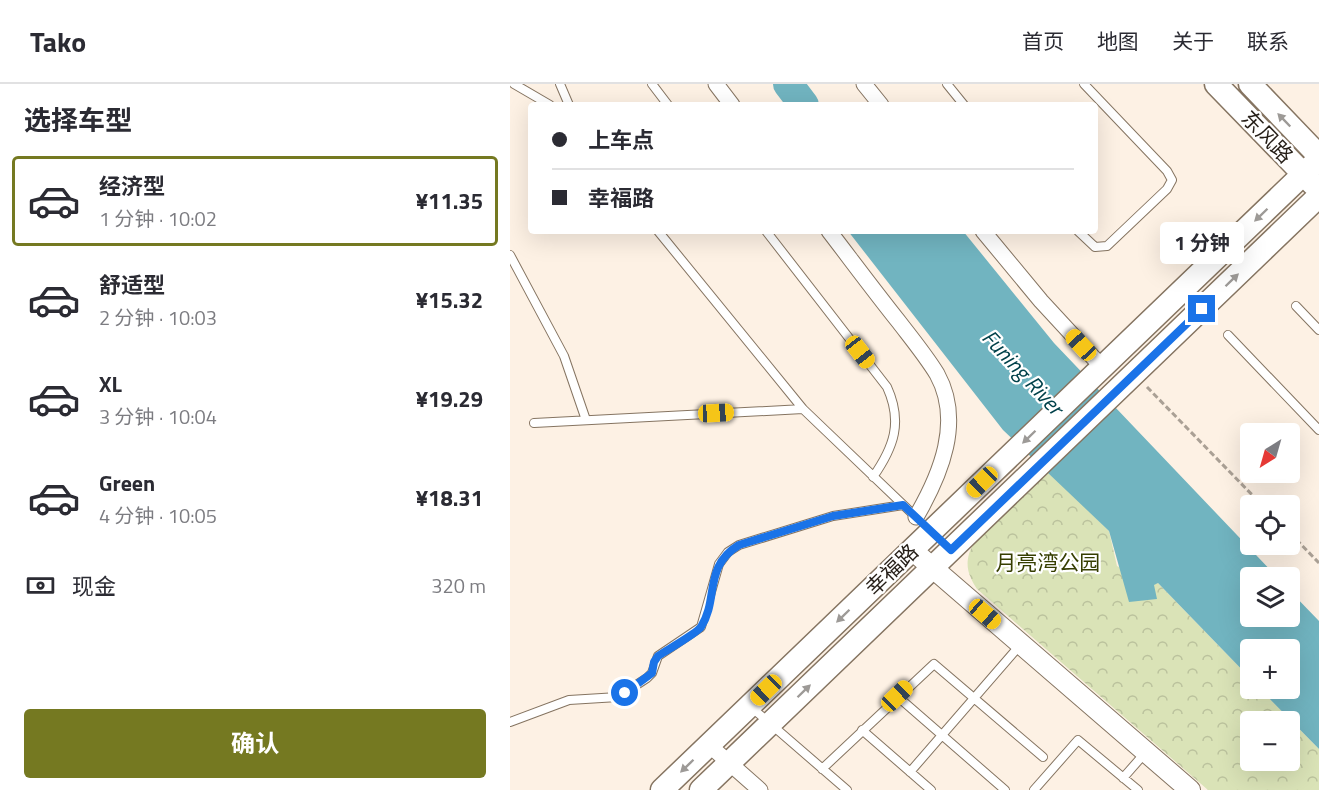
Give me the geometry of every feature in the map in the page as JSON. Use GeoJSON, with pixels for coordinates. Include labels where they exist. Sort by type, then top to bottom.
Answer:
{"type":"FeatureCollection","features":[{"type":"Feature","properties":{"kind":"main road","name":"东风路"},"geometry":{"type":"LineString","coordinates":[[1216,84],[1314,163]]}},
{"type":"Feature","properties":{"kind":"main road","name":"东风路"},"geometry":{"type":"LineString","coordinates":[[1250,84],[1314,163],[1319,191]]}},
{"type":"Feature","properties":{"kind":"main road","name":"幸福路"},"geometry":{"type":"LineString","coordinates":[[701,790],[932,568],[936,536],[1102,367],[1314,163]]}},
{"type":"Feature","properties":{"kind":"main road","name":"幸福路"},"geometry":{"type":"LineString","coordinates":[[662,790],[912,550],[936,536],[1319,196]]}},
{"type":"Feature","properties":{"kind":"street"},"geometry":{"type":"LineString","coordinates":[[716,84],[730,102]]}},
{"type":"Feature","properties":{"kind":"street"},"geometry":{"type":"LineString","coordinates":[[864,84],[879,102]]}},
{"type":"Feature","properties":{"kind":"street"},"geometry":{"type":"LineString","coordinates":[[831,234],[930,363],[944,389],[949,418],[946,447],[934,483],[936,536]]}},
{"type":"Feature","properties":{"kind":"street"},"geometry":{"type":"LineString","coordinates":[[985,234],[1047,308],[1102,367]]}},
{"type":"Feature","properties":{"kind":"street"},"geometry":{"type":"LineString","coordinates":[[912,550],[1190,790]]}},
{"type":"Feature","properties":{"kind":"street"},"geometry":{"type":"LineString","coordinates":[[709,745],[760,790]]}},
{"type":"Feature","properties":{"kind":"lane"},"geometry":{"type":"LineString","coordinates":[[514,84],[545,102]]}},
{"type":"Feature","properties":{"kind":"lane"},"geometry":{"type":"LineString","coordinates":[[560,84],[568,102]]}},
{"type":"Feature","properties":{"kind":"lane"},"geometry":{"type":"LineString","coordinates":[[652,84],[666,102]]}},
{"type":"Feature","properties":{"kind":"lane"},"geometry":{"type":"LineString","coordinates":[[947,84],[962,102]]}},
{"type":"Feature","properties":{"kind":"lane"},"geometry":{"type":"LineString","coordinates":[[1081,234],[1095,247],[1107,246],[1167,189],[1172,180],[1167,171],[1084,84]]}},
{"type":"Feature","properties":{"kind":"lane"},"geometry":{"type":"LineString","coordinates":[[660,234],[803,409],[936,536]]}},
{"type":"Feature","properties":{"kind":"lane"},"geometry":{"type":"LineString","coordinates":[[768,234],[887,387],[893,399],[897,418],[895,438],[886,459],[873,477]]}},
{"type":"Feature","properties":{"kind":"lane"},"geometry":{"type":"LineString","coordinates":[[510,255],[561,350],[586,420]]}},
{"type":"Feature","properties":{"kind":"lane"},"geometry":{"type":"LineString","coordinates":[[1296,306],[1319,330]]}},
{"type":"Feature","properties":{"kind":"lane"},"geometry":{"type":"LineString","coordinates":[[1228,335],[1318,428]]}},
{"type":"Feature","properties":{"kind":"lane"},"geometry":{"type":"LineString","coordinates":[[534,423],[803,409]]}},
{"type":"Feature","properties":{"kind":"lane"},"geometry":{"type":"LineString","coordinates":[[510,722],[569,700],[618,697],[647,678],[652,673],[658,656],[701,627],[719,564],[728,552],[739,545],[833,516],[903,505]]}},
{"type":"Feature","properties":{"kind":"lane"},"geometry":{"type":"LineString","coordinates":[[910,772],[1021,644]]}},
{"type":"Feature","properties":{"kind":"lane"},"geometry":{"type":"LineString","coordinates":[[822,769],[933,664],[1043,757]]}},
{"type":"Feature","properties":{"kind":"lane"},"geometry":{"type":"LineString","coordinates":[[897,696],[1005,790]]}},
{"type":"Feature","properties":{"kind":"lane"},"geometry":{"type":"LineString","coordinates":[[750,706],[847,790]]}},
{"type":"Feature","properties":{"kind":"lane"},"geometry":{"type":"LineString","coordinates":[[862,730],[931,790]]}},
{"type":"Feature","properties":{"kind":"lane"},"geometry":{"type":"LineString","coordinates":[[1034,790],[1078,740],[1137,790]]}},
{"type":"Feature","properties":{"kind":"lane"},"geometry":{"type":"LineString","coordinates":[[1123,778],[1146,752]]}},
{"type":"Feature","properties":{"kind":"path"},"geometry":{"type":"LineString","coordinates":[[1145,384],[1252,495]]}},
{"type":"Feature","properties":{"kind":"path"},"geometry":{"type":"LineString","coordinates":[[1300,543],[1319,563]]}},
{"type":"Feature","properties":{"kind":"green space","name":"月亮湾公园"},"geometry":{"type":"Polygon","coordinates":[[[1048,470],[1109,531],[1117,566],[1154,584],[1158,583],[1240,668],[1240,699],[1270,699],[1282,711],[1240,711],[1240,771],[1300,771],[1300,730],[1319,749],[1319,790],[1208,790],[977,589],[970,577],[969,554],[981,533],[1048,470]]]}},
{"type":"Feature","properties":{"kind":"water"},"geometry":{"type":"Polygon","coordinates":[[[850,234],[965,234],[1054,343],[1240,538],[1240,555],[1256,555],[1267,567],[1240,567],[1240,627],[1300,627],[1300,601],[1319,621],[1319,749],[1300,730],[1300,711],[1282,711],[1270,699],[1300,699],[1300,639],[1240,639],[1240,668],[1158,583],[1154,585],[1157,599],[1129,602],[1109,531],[1003,430],[850,234]]]}},
{"type":"Feature","properties":{"kind":"waterway","name":"Funing River"},"geometry":{"type":"LineString","coordinates":[[788,84],[802,102]]}},
{"type":"Feature","properties":{"kind":"route"},"geometry":{"type":"LineString","coordinates":[[625,693],[652,673],[658,656],[684,637],[696,633],[701,627],[719,564],[728,552],[739,545],[833,516],[903,505],[951,550],[1202,309]]}}]}
